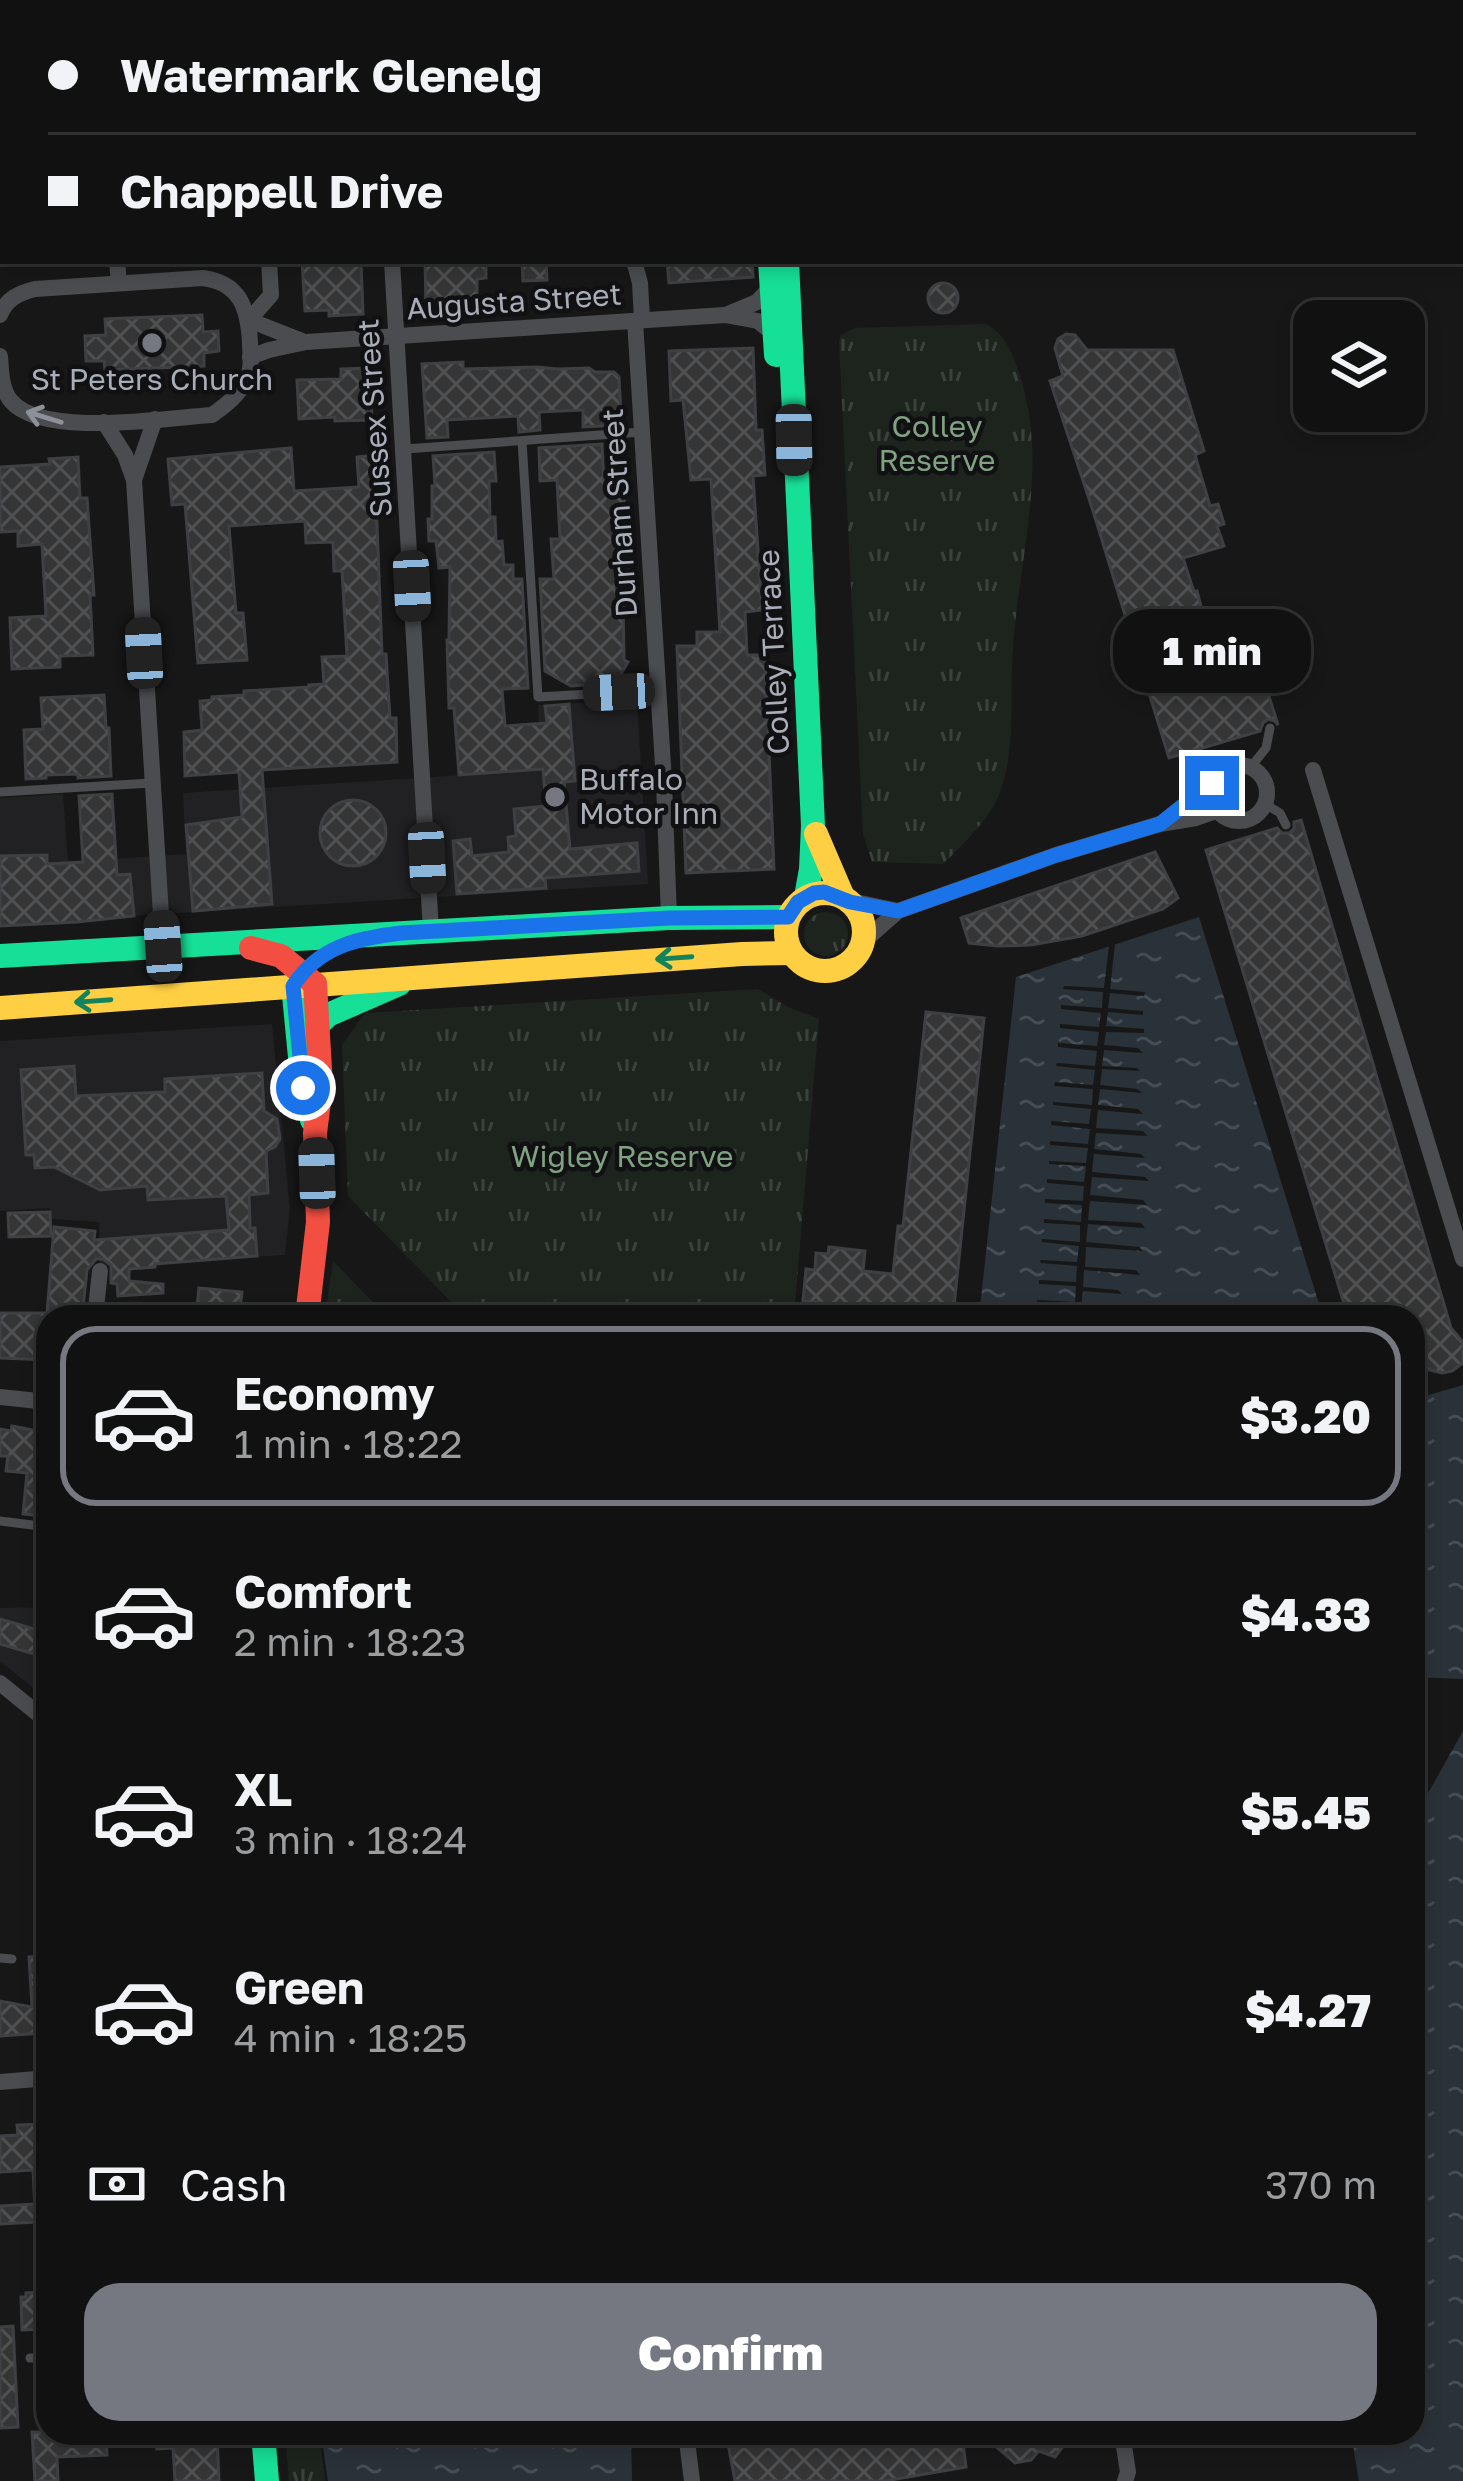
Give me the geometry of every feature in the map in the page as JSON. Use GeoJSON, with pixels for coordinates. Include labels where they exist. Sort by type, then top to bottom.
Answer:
{"type":"FeatureCollection","features":[{"type":"Feature","properties":{"kind":"street"},"geometry":{"type":"LineString","coordinates":[[117,264],[119,283]]}},
{"type":"Feature","properties":{"kind":"street"},"geometry":{"type":"LineString","coordinates":[[248,320],[271,295],[268,264]]}},
{"type":"Feature","properties":{"kind":"street","name":"Sussex Street"},"geometry":{"type":"LineString","coordinates":[[392,264],[430,931]]}},
{"type":"Feature","properties":{"kind":"street","name":"Durham Street"},"geometry":{"type":"LineString","coordinates":[[635,264],[640,283],[642,432],[669,918]]}},
{"type":"Feature","properties":{"kind":"street","name":"Colley Terrace"},"geometry":{"type":"LineString","coordinates":[[770,264],[776,365],[795,476]]}},
{"type":"Feature","properties":{"kind":"street","name":"Colley Terrace"},"geometry":{"type":"LineString","coordinates":[[788,264],[813,826],[807,892]]}},
{"type":"Feature","properties":{"kind":"street"},"geometry":{"type":"LineString","coordinates":[[0,315],[20,292],[35,289],[214,279],[242,299],[251,369],[231,401],[212,415],[68,424],[22,410],[11,401],[1,368]]}},
{"type":"Feature","properties":{"kind":"street","name":"Augusta Street"},"geometry":{"type":"LineString","coordinates":[[725,315],[757,302],[771,287]]}},
{"type":"Feature","properties":{"kind":"street","name":"Augusta Street"},"geometry":{"type":"LineString","coordinates":[[250,357],[306,342],[725,315],[758,321],[775,334]]}},
{"type":"Feature","properties":{"kind":"street","name":"Augusta Street"},"geometry":{"type":"LineString","coordinates":[[248,320],[306,342]]}},
{"type":"Feature","properties":{"kind":"street"},"geometry":{"type":"LineString","coordinates":[[134,480],[155,419]]}},
{"type":"Feature","properties":{"kind":"street"},"geometry":{"type":"LineString","coordinates":[[104,422],[134,480],[152,783],[168,946]]}},
{"type":"Feature","properties":{"kind":"street"},"geometry":{"type":"LineString","coordinates":[[1160,824],[1228,767],[1250,767],[1262,777],[1265,804],[1246,821],[1226,819],[1210,797],[1212,783]]}},
{"type":"Feature","properties":{"kind":"street"},"geometry":{"type":"LineString","coordinates":[[1313,770],[1463,1259]]}},
{"type":"Feature","properties":{"kind":"street"},"geometry":{"type":"LineString","coordinates":[[807,892],[788,917],[786,942],[791,953],[811,969],[835,970],[854,959],[863,941],[898,911],[1056,855],[1216,811]]}},
{"type":"Feature","properties":{"kind":"street","name":"Colley Terrace"},"geometry":{"type":"LineString","coordinates":[[813,826],[847,899]]}},
{"type":"Feature","properties":{"kind":"street"},"geometry":{"type":"LineString","coordinates":[[669,918],[787,902],[807,892],[898,911]]}},
{"type":"Feature","properties":{"kind":"street"},"geometry":{"type":"LineString","coordinates":[[847,899],[862,919],[863,941]]}},
{"type":"Feature","properties":{"kind":"street"},"geometry":{"type":"LineString","coordinates":[[0,956],[669,918],[788,917]]}},
{"type":"Feature","properties":{"kind":"street"},"geometry":{"type":"LineString","coordinates":[[316,1133],[303,1088],[304,980],[323,953],[358,938],[401,933]]}},
{"type":"Feature","properties":{"kind":"street"},"geometry":{"type":"LineString","coordinates":[[168,946],[232,943],[281,956],[304,980],[318,1025],[321,1086],[316,1133],[318,1222],[308,1305]]}},
{"type":"Feature","properties":{"kind":"street"},"geometry":{"type":"LineString","coordinates":[[168,946],[186,949],[191,957],[192,993]]}},
{"type":"Feature","properties":{"kind":"street"},"geometry":{"type":"LineString","coordinates":[[0,1007],[304,980],[791,953]]}},
{"type":"Feature","properties":{"kind":"street"},"geometry":{"type":"LineString","coordinates":[[318,1025],[328,1015],[418,976]]}},
{"type":"Feature","properties":{"kind":"street"},"geometry":{"type":"LineString","coordinates":[[96,1305],[100,1271]]}},
{"type":"Feature","properties":{"kind":"street"},"geometry":{"type":"LineString","coordinates":[[0,1396],[36,1400]]}},
{"type":"Feature","properties":{"kind":"street"},"geometry":{"type":"LineString","coordinates":[[0,1683],[36,1712]]}},
{"type":"Feature","properties":{"kind":"street"},"geometry":{"type":"LineString","coordinates":[[0,2081],[36,2079]]}},
{"type":"Feature","properties":{"kind":"street"},"geometry":{"type":"LineString","coordinates":[[264,2445],[267,2481]]}},
{"type":"Feature","properties":{"kind":"street"},"geometry":{"type":"LineString","coordinates":[[688,2445],[692,2481]]}},
{"type":"Feature","properties":{"kind":"street"},"geometry":{"type":"LineString","coordinates":[[1124,2445],[1125,2481]]}},
{"type":"Feature","properties":{"kind":"lane"},"geometry":{"type":"LineString","coordinates":[[405,449],[642,432]]}},
{"type":"Feature","properties":{"kind":"lane"},"geometry":{"type":"LineString","coordinates":[[522,440],[538,697],[659,690]]}},
{"type":"Feature","properties":{"kind":"lane"},"geometry":{"type":"LineString","coordinates":[[1250,767],[1266,748],[1270,728]]}},
{"type":"Feature","properties":{"kind":"lane"},"geometry":{"type":"LineString","coordinates":[[0,792],[152,783]]}},
{"type":"Feature","properties":{"kind":"lane"},"geometry":{"type":"LineString","coordinates":[[1265,804],[1280,813],[1286,825]]}},
{"type":"Feature","properties":{"kind":"lane"},"geometry":{"type":"LineString","coordinates":[[0,1521],[36,1526]]}},
{"type":"Feature","properties":{"kind":"lane"},"geometry":{"type":"LineString","coordinates":[[30,2358],[36,2358]]}},
{"type":"Feature","properties":{"kind":"shaded area"},"geometry":{"type":"Polygon","coordinates":[[[637,700],[648,884],[0,924],[0,798],[63,794],[68,862],[186,854],[183,793],[541,770],[538,705],[637,700]]]}},
{"type":"Feature","properties":{"kind":"shaded area"},"geometry":{"type":"Polygon","coordinates":[[[272,1024],[290,1208],[285,1255],[100,1267],[99,1222],[51,1219],[50,1208],[0,1211],[0,1041],[272,1024]]]}},
{"type":"Feature","properties":{"kind":"shaded area"},"geometry":{"type":"Polygon","coordinates":[[[36,1607],[36,1690],[0,1661],[0,1608],[36,1607]]]}},
{"type":"Feature","properties":{"kind":"green space","name":"Colley Reserve"},"geometry":{"type":"Polygon","coordinates":[[[986,324],[1004,340],[1014,360],[1032,443],[1005,775],[990,812],[944,864],[872,862],[863,834],[839,341],[855,328],[986,324]]]}},
{"type":"Feature","properties":{"kind":"green space"},"geometry":{"type":"Polygon","coordinates":[[[826,912],[842,918],[848,934],[842,950],[826,956],[810,950],[804,934],[810,918],[826,912]]]}},
{"type":"Feature","properties":{"kind":"green space","name":"Wigley Reserve"},"geometry":{"type":"Polygon","coordinates":[[[758,989],[819,1019],[795,1304],[454,1305],[348,1196],[342,1045],[365,1013],[758,989]]]}},
{"type":"Feature","properties":{"kind":"green space"},"geometry":{"type":"Polygon","coordinates":[[[333,1261],[375,1305],[327,1305],[333,1261]]]}},
{"type":"Feature","properties":{"kind":"green space"},"geometry":{"type":"Polygon","coordinates":[[[286,2445],[320,2445],[325,2481],[289,2481],[286,2445]]]}},
{"type":"Feature","properties":{"kind":"water"},"geometry":{"type":"Polygon","coordinates":[[[1199,917],[1319,1305],[980,1305],[1016,977],[1199,917]]]}},
{"type":"Feature","properties":{"kind":"water"},"geometry":{"type":"Polygon","coordinates":[[[1463,1385],[1463,1679],[1425,1677],[1425,1396],[1463,1385]]]}},
{"type":"Feature","properties":{"kind":"water"},"geometry":{"type":"Polygon","coordinates":[[[1463,1731],[1463,2481],[1359,2481],[1353,2445],[1425,2445],[1425,1799],[1463,1731]]]}},
{"type":"Feature","properties":{"kind":"water"},"geometry":{"type":"Polygon","coordinates":[[[323,2445],[631,2445],[632,2481],[328,2481],[323,2445]]]}},
{"type":"Feature","properties":{"kind":"pier"},"geometry":{"type":"Polygon","coordinates":[[[1115,944],[1110,989],[1145,992],[1144,996],[1110,993],[1108,1008],[1143,1011],[1143,1015],[1108,1012],[1106,1026],[1144,1029],[1144,1033],[1106,1032],[1104,1045],[1138,1048],[1143,1053],[1104,1050],[1102,1066],[1140,1071],[1102,1069],[1100,1085],[1142,1093],[1100,1089],[1098,1105],[1138,1109],[1143,1114],[1098,1110],[1096,1128],[1143,1131],[1147,1136],[1096,1133],[1094,1149],[1145,1158],[1094,1154],[1092,1172],[1149,1181],[1092,1177],[1090,1195],[1143,1200],[1147,1205],[1090,1201],[1088,1220],[1141,1223],[1145,1228],[1088,1224],[1086,1242],[1143,1251],[1086,1247],[1085,1267],[1136,1270],[1140,1275],[1084,1270],[1083,1287],[1122,1294],[1083,1291],[1081,1305],[1037,1303],[1075,1302],[1076,1286],[1039,1284],[1039,1280],[1076,1282],[1077,1266],[1040,1260],[1077,1262],[1079,1246],[1042,1239],[1080,1242],[1080,1225],[1044,1223],[1044,1219],[1081,1222],[1082,1205],[1045,1203],[1045,1199],[1083,1201],[1084,1186],[1047,1183],[1047,1179],[1084,1182],[1086,1166],[1049,1161],[1086,1163],[1088,1148],[1050,1145],[1050,1141],[1088,1144],[1090,1129],[1051,1125],[1051,1121],[1089,1124],[1091,1109],[1053,1102],[1092,1105],[1093,1089],[1054,1086],[1055,1082],[1093,1085],[1095,1070],[1056,1066],[1095,1066],[1097,1051],[1058,1047],[1058,1043],[1097,1046],[1099,1032],[1060,1028],[1060,1024],[1099,1027],[1101,1013],[1061,1009],[1061,1005],[1102,1008],[1103,992],[1063,989],[1104,988],[1109,946],[1115,944]]]}},
{"type":"Feature","properties":{"kind":"building"},"geometry":{"type":"Polygon","coordinates":[[[302,264],[361,264],[363,314],[329,316],[329,310],[305,311],[302,264]]]}},
{"type":"Feature","properties":{"kind":"building"},"geometry":{"type":"Polygon","coordinates":[[[425,264],[486,264],[486,278],[477,279],[477,304],[426,306],[425,264]]]}},
{"type":"Feature","properties":{"kind":"building"},"geometry":{"type":"Polygon","coordinates":[[[522,264],[546,264],[547,280],[523,281],[522,264]]]}},
{"type":"Feature","properties":{"kind":"building"},"geometry":{"type":"Polygon","coordinates":[[[667,264],[752,264],[753,277],[669,283],[667,264]]]}},
{"type":"Feature","properties":{"kind":"building"},"geometry":{"type":"Polygon","coordinates":[[[943,283],[954,287],[958,298],[954,309],[943,313],[932,309],[928,298],[932,287],[943,283]]]}},
{"type":"Feature","properties":{"kind":"building","name":"St Peters Church"},"geometry":{"type":"Polygon","coordinates":[[[202,315],[203,332],[218,331],[219,351],[204,353],[204,366],[105,370],[104,361],[86,361],[85,336],[106,335],[105,319],[202,315]]]}},
{"type":"Feature","properties":{"kind":"building"},"geometry":{"type":"Polygon","coordinates":[[[1066,334],[1075,335],[1087,350],[1173,350],[1204,451],[1195,455],[1210,506],[1218,504],[1224,524],[1217,526],[1224,546],[1183,558],[1212,648],[1251,636],[1257,656],[1264,654],[1271,678],[1264,680],[1278,725],[1268,719],[1260,731],[1169,758],[1050,381],[1063,376],[1055,348],[1066,334]]]}},
{"type":"Feature","properties":{"kind":"building"},"geometry":{"type":"Polygon","coordinates":[[[753,348],[756,430],[762,430],[765,475],[753,476],[762,610],[745,612],[747,655],[765,655],[774,869],[686,873],[677,646],[697,646],[697,632],[720,632],[711,479],[691,480],[683,400],[671,401],[669,351],[753,348]]]}},
{"type":"Feature","properties":{"kind":"building"},"geometry":{"type":"Polygon","coordinates":[[[463,362],[463,369],[614,372],[619,377],[618,425],[583,427],[583,410],[539,412],[540,430],[519,432],[518,416],[447,420],[448,437],[427,438],[422,364],[463,362]]]}},
{"type":"Feature","properties":{"kind":"building"},"geometry":{"type":"Polygon","coordinates":[[[370,368],[372,420],[299,419],[297,380],[341,379],[341,369],[370,368]]]}},
{"type":"Feature","properties":{"kind":"building"},"geometry":{"type":"Polygon","coordinates":[[[602,444],[604,487],[623,486],[632,597],[623,598],[624,660],[628,662],[616,683],[596,685],[587,680],[584,685],[571,686],[545,671],[540,579],[554,579],[551,539],[560,539],[557,480],[540,481],[539,448],[602,444]]]}},
{"type":"Feature","properties":{"kind":"building"},"geometry":{"type":"Polygon","coordinates":[[[291,448],[294,491],[359,487],[357,457],[376,455],[382,654],[386,654],[390,718],[396,718],[397,762],[262,770],[272,904],[193,911],[186,825],[242,817],[239,772],[185,776],[184,732],[202,730],[200,701],[244,695],[244,691],[324,684],[322,657],[347,656],[342,571],[334,571],[333,542],[306,543],[305,521],[229,526],[236,613],[243,613],[247,660],[198,663],[185,504],[172,505],[168,459],[291,448]]]}},
{"type":"Feature","properties":{"kind":"building"},"geometry":{"type":"Polygon","coordinates":[[[494,452],[496,481],[489,481],[490,517],[495,517],[496,542],[502,541],[504,565],[513,565],[513,579],[522,579],[528,688],[502,689],[505,726],[547,723],[545,706],[569,704],[575,781],[564,782],[570,849],[637,843],[639,871],[545,878],[546,888],[457,894],[453,841],[470,839],[472,856],[509,852],[508,837],[516,836],[514,809],[546,806],[543,769],[459,775],[454,708],[449,708],[450,567],[439,568],[436,541],[429,541],[433,456],[494,452]]]}},
{"type":"Feature","properties":{"kind":"building"},"geometry":{"type":"Polygon","coordinates":[[[78,457],[80,498],[87,498],[93,655],[60,656],[60,667],[12,669],[10,618],[46,616],[42,544],[18,546],[18,531],[0,532],[0,467],[78,457]]]}},
{"type":"Feature","properties":{"kind":"building"},"geometry":{"type":"Polygon","coordinates":[[[104,695],[111,776],[26,779],[24,730],[43,729],[41,698],[104,695]]]}},
{"type":"Feature","properties":{"kind":"building"},"geometry":{"type":"Polygon","coordinates":[[[112,794],[117,875],[130,874],[134,916],[0,926],[0,856],[47,855],[47,864],[83,862],[79,796],[112,794]]]}},
{"type":"Feature","properties":{"kind":"building"},"geometry":{"type":"Polygon","coordinates":[[[353,800],[376,810],[386,833],[376,856],[353,866],[330,856],[320,833],[330,810],[353,800]]]}},
{"type":"Feature","properties":{"kind":"building"},"geometry":{"type":"Polygon","coordinates":[[[1301,820],[1451,1328],[1463,1342],[1463,1363],[1452,1371],[1425,1370],[1425,1305],[1344,1305],[1206,850],[1277,828],[1289,833],[1294,822],[1301,820]]]}},
{"type":"Feature","properties":{"kind":"building"},"geometry":{"type":"Polygon","coordinates":[[[1155,852],[1178,898],[1163,909],[1082,936],[1031,945],[969,943],[961,918],[1155,852]]]}},
{"type":"Feature","properties":{"kind":"building"},"geometry":{"type":"Polygon","coordinates":[[[926,1012],[984,1018],[954,1305],[803,1301],[806,1269],[815,1270],[816,1253],[828,1254],[829,1247],[865,1251],[863,1271],[893,1274],[898,1226],[903,1226],[926,1012]]]}},
{"type":"Feature","properties":{"kind":"building"},"geometry":{"type":"Polygon","coordinates":[[[74,1066],[76,1096],[165,1092],[165,1079],[262,1073],[264,1111],[277,1119],[280,1139],[266,1151],[268,1193],[249,1195],[257,1256],[129,1269],[129,1281],[163,1284],[163,1293],[118,1296],[117,1284],[111,1283],[111,1265],[96,1259],[87,1270],[83,1305],[48,1305],[54,1227],[95,1231],[94,1240],[229,1230],[226,1196],[148,1200],[147,1186],[100,1190],[54,1167],[35,1168],[34,1155],[26,1155],[21,1070],[74,1066]]]}},
{"type":"Feature","properties":{"kind":"building"},"geometry":{"type":"Polygon","coordinates":[[[50,1212],[51,1236],[9,1237],[8,1213],[50,1212]]]}},
{"type":"Feature","properties":{"kind":"building"},"geometry":{"type":"Polygon","coordinates":[[[199,1288],[242,1292],[240,1305],[197,1305],[199,1288]]]}},
{"type":"Feature","properties":{"kind":"building"},"geometry":{"type":"Polygon","coordinates":[[[0,1313],[36,1313],[36,1360],[0,1358],[0,1313]]]}},
{"type":"Feature","properties":{"kind":"building"},"geometry":{"type":"Polygon","coordinates":[[[12,1426],[36,1431],[36,1515],[23,1514],[27,1473],[6,1471],[8,1456],[0,1456],[0,1429],[11,1431],[12,1426]]]}},
{"type":"Feature","properties":{"kind":"building"},"geometry":{"type":"Polygon","coordinates":[[[0,1619],[36,1630],[36,1654],[0,1644],[0,1619]]]}},
{"type":"Feature","properties":{"kind":"building"},"geometry":{"type":"Polygon","coordinates":[[[29,1957],[36,1957],[36,2033],[0,2036],[0,2001],[32,2007],[29,1957]]]}},
{"type":"Feature","properties":{"kind":"building"},"geometry":{"type":"Polygon","coordinates":[[[36,2124],[36,2210],[33,2170],[0,2172],[0,2136],[18,2135],[17,2125],[36,2124]]]}},
{"type":"Feature","properties":{"kind":"building"},"geometry":{"type":"Polygon","coordinates":[[[34,2204],[36,2222],[0,2224],[0,2206],[34,2204]]]}},
{"type":"Feature","properties":{"kind":"building"},"geometry":{"type":"Polygon","coordinates":[[[36,2292],[36,2329],[22,2330],[21,2297],[36,2292]]]}},
{"type":"Feature","properties":{"kind":"building"},"geometry":{"type":"Polygon","coordinates":[[[13,2326],[18,2427],[0,2428],[0,2327],[13,2326]]]}},
{"type":"Feature","properties":{"kind":"building"},"geometry":{"type":"Polygon","coordinates":[[[32,2432],[36,2432],[36,2445],[107,2445],[107,2455],[57,2457],[58,2481],[35,2481],[32,2432]]]}},
{"type":"Feature","properties":{"kind":"building"},"geometry":{"type":"Polygon","coordinates":[[[157,2445],[218,2445],[219,2481],[175,2481],[173,2448],[157,2449],[157,2445]]]}},
{"type":"Feature","properties":{"kind":"building"},"geometry":{"type":"Polygon","coordinates":[[[728,2445],[963,2445],[966,2467],[885,2481],[735,2481],[728,2445]]]}},
{"type":"Feature","properties":{"kind":"building"},"geometry":{"type":"Polygon","coordinates":[[[994,2445],[1064,2445],[1055,2457],[1039,2451],[1031,2460],[1015,2463],[994,2445]]]}},
{"type":"Feature","properties":{"kind":"traffic: fast"},"geometry":{"type":"LineString","coordinates":[[770,264],[776,355]]}},
{"type":"Feature","properties":{"kind":"traffic: fast"},"geometry":{"type":"LineString","coordinates":[[787,264],[813,826],[806,897]]}},
{"type":"Feature","properties":{"kind":"traffic: fast"},"geometry":{"type":"LineString","coordinates":[[0,956],[669,918],[788,917]]}},
{"type":"Feature","properties":{"kind":"traffic: fast"},"geometry":{"type":"LineString","coordinates":[[318,1025],[328,1015],[399,984]]}},
{"type":"Feature","properties":{"kind":"traffic: fast"},"geometry":{"type":"LineString","coordinates":[[293,985],[303,1088],[312,1120]]}},
{"type":"Feature","properties":{"kind":"traffic: fast"},"geometry":{"type":"LineString","coordinates":[[264,2445],[267,2481]]}},
{"type":"Feature","properties":{"kind":"traffic: slow"},"geometry":{"type":"LineString","coordinates":[[816,834],[843,897]]}},
{"type":"Feature","properties":{"kind":"traffic: slow"},"geometry":{"type":"LineString","coordinates":[[825,893],[853,904],[864,932],[853,960],[825,971],[797,960],[786,932],[797,904],[825,893]]}},
{"type":"Feature","properties":{"kind":"traffic: slow"},"geometry":{"type":"LineString","coordinates":[[0,1008],[791,953]]}},
{"type":"Feature","properties":{"kind":"traffic: jam"},"geometry":{"type":"LineString","coordinates":[[251,948],[281,956],[315,984]]}},
{"type":"Feature","properties":{"kind":"traffic: jam"},"geometry":{"type":"LineString","coordinates":[[308,1305],[318,1222],[315,1133],[321,1086],[315,984]]}},
{"type":"Feature","properties":{"kind":"place","name":"St Peters Church"},"geometry":{"type":"Point","coordinates":[152,343]}},
{"type":"Feature","properties":{"kind":"place","name":"Buffalo Motor Inn"},"geometry":{"type":"Point","coordinates":[555,797]}},
{"type":"Feature","properties":{"kind":"route"},"geometry":{"type":"LineString","coordinates":[[303,1088],[293,986],[323,953],[358,938],[669,918],[788,917],[798,902],[824,892],[898,911],[1160,824],[1212,783]]}}]}
